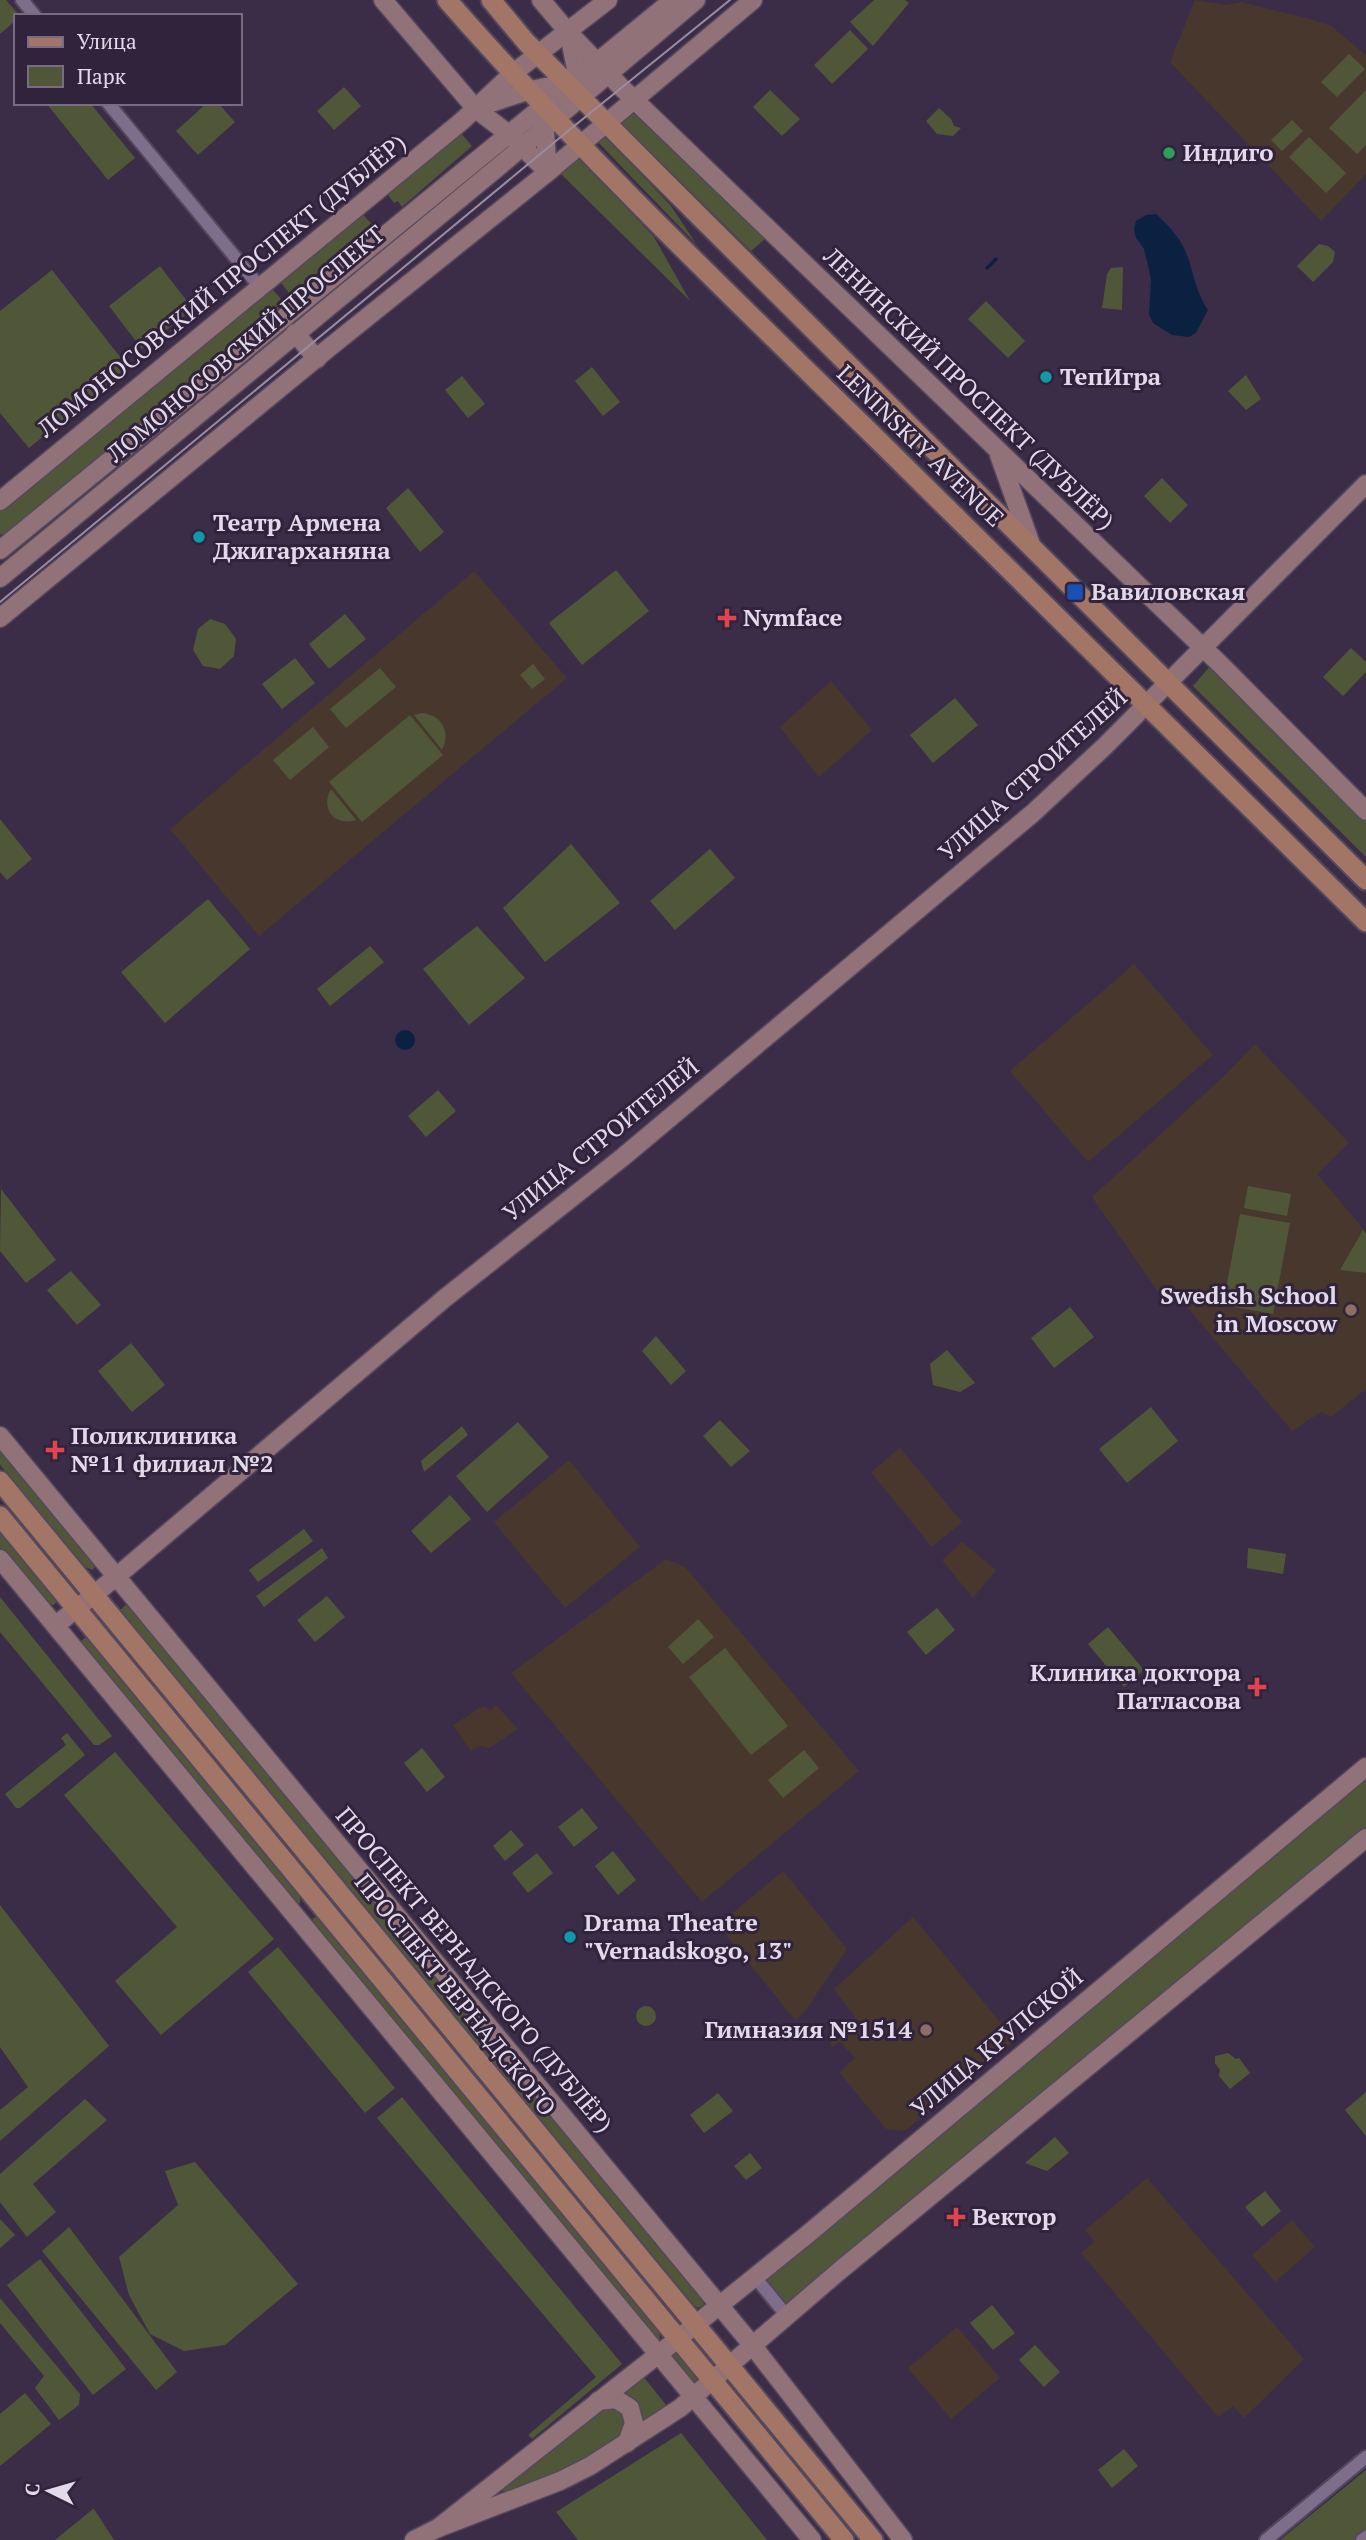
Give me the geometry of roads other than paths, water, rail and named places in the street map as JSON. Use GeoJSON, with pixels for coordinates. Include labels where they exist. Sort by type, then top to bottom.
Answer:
{"type":"FeatureCollection","features":[{"type":"Feature","properties":{"kind":"main road","name":"LENINSKIY AVENUE"},"geometry":{"type":"LineString","coordinates":[[447,0],[548,117],[581,144],[1366,922]]}},
{"type":"Feature","properties":{"kind":"main road","name":"LENINSKIY AVENUE"},"geometry":{"type":"LineString","coordinates":[[491,0],[539,54],[577,86],[607,123],[1366,880]]}},
{"type":"Feature","properties":{"kind":"main road","name":"ПРОСПЕКТ ВЕРНАДСКОГО"},"geometry":{"type":"LineString","coordinates":[[0,1481],[873,2540]]}},
{"type":"Feature","properties":{"kind":"main road","name":"ПРОСПЕКТ ВЕРНАДСКОГО"},"geometry":{"type":"LineString","coordinates":[[0,1516],[844,2540]]}},
{"type":"Feature","properties":{"kind":"street"},"geometry":{"type":"LineString","coordinates":[[22,0],[33,14]]}},
{"type":"Feature","properties":{"kind":"street"},"geometry":{"type":"LineString","coordinates":[[383,0],[475,109],[516,141],[548,172]]}},
{"type":"Feature","properties":{"kind":"street","name":"ЛЕНИНСКИЙ ПРОСПЕКТ (ДУБЛЁР)"},"geometry":{"type":"LineString","coordinates":[[541,0],[603,68],[1203,648],[1366,811]]}},
{"type":"Feature","properties":{"kind":"street"},"geometry":{"type":"LineString","coordinates":[[512,74],[608,0]]}},
{"type":"Feature","properties":{"kind":"street"},"geometry":{"type":"LineString","coordinates":[[603,68],[673,0]]}},
{"type":"Feature","properties":{"kind":"street"},"geometry":{"type":"LineString","coordinates":[[516,141],[548,117],[577,86],[696,0]]}},
{"type":"Feature","properties":{"kind":"street"},"geometry":{"type":"LineString","coordinates":[[0,618],[548,172],[753,0]]}},
{"type":"Feature","properties":{"kind":"street"},"geometry":{"type":"LineString","coordinates":[[568,32],[577,86]]}},
{"type":"Feature","properties":{"kind":"street","name":"ЛОМОНОСОВСКИЙ ПРОСПЕКТ (ДУБЛЁР)"},"geometry":{"type":"LineString","coordinates":[[0,501],[475,109],[512,74]]}},
{"type":"Feature","properties":{"kind":"street"},"geometry":{"type":"LineString","coordinates":[[475,109],[558,85],[577,86]]}},
{"type":"Feature","properties":{"kind":"street"},"geometry":{"type":"LineString","coordinates":[[110,105],[259,286]]}},
{"type":"Feature","properties":{"kind":"street"},"geometry":{"type":"LineString","coordinates":[[548,117],[548,172]]}},
{"type":"Feature","properties":{"kind":"street","name":"ЛОМОНОСОВСКИЙ ПРОСПЕКТ"},"geometry":{"type":"LineString","coordinates":[[4,571],[295,333],[516,141]]}},
{"type":"Feature","properties":{"kind":"street","name":"ЛОМОНОСОВСКИЙ ПРОСПЕКТ"},"geometry":{"type":"LineString","coordinates":[[0,550],[9,537],[516,141]]}},
{"type":"Feature","properties":{"kind":"street"},"geometry":{"type":"LineString","coordinates":[[295,333],[317,359]]}},
{"type":"Feature","properties":{"kind":"street"},"geometry":{"type":"LineString","coordinates":[[230,362],[242,364],[242,377]]}},
{"type":"Feature","properties":{"kind":"street"},"geometry":{"type":"LineString","coordinates":[[997,449],[1032,547]]}},
{"type":"Feature","properties":{"kind":"street","name":"УЛИЦА СТРОИТЕЛЕЙ"},"geometry":{"type":"LineString","coordinates":[[56,1625],[445,1298],[623,1157],[1033,813],[1148,703],[1366,484]]}},
{"type":"Feature","properties":{"kind":"street","name":"ПРОСПЕКТ ВЕРНАДСКОГО (ДУБЛЁР)"},"geometry":{"type":"LineString","coordinates":[[0,1436],[753,2346],[904,2540]]}},
{"type":"Feature","properties":{"kind":"street"},"geometry":{"type":"LineString","coordinates":[[0,1559],[811,2540]]}},
{"type":"Feature","properties":{"kind":"street","name":"УЛИЦА КРУПСКОЙ"},"geometry":{"type":"LineString","coordinates":[[438,2528],[755,2277],[1366,1767]]}},
{"type":"Feature","properties":{"kind":"street"},"geometry":{"type":"LineString","coordinates":[[414,2540],[438,2528],[560,2481],[626,2443],[693,2398],[858,2255],[1366,1839]]}},
{"type":"Feature","properties":{"kind":"street"},"geometry":{"type":"LineString","coordinates":[[306,1886],[306,1928]]}},
{"type":"Feature","properties":{"kind":"street"},"geometry":{"type":"LineString","coordinates":[[755,2277],[787,2316]]}},
{"type":"Feature","properties":{"kind":"street"},"geometry":{"type":"LineString","coordinates":[[598,2401],[616,2399],[630,2408],[634,2423],[626,2443]]}},
{"type":"Feature","properties":{"kind":"street"},"geometry":{"type":"LineString","coordinates":[[1266,2540],[1366,2457]]}},
{"type":"Feature","properties":{"kind":"water"},"geometry":{"type":"Polygon","coordinates":[[[1156,214],[1172,230],[1184,248],[1199,294],[1208,310],[1196,333],[1189,337],[1172,335],[1153,323],[1149,314],[1151,280],[1144,249],[1136,238],[1134,229],[1136,221],[1146,215],[1156,214]]]}},
{"type":"Feature","properties":{"kind":"water"},"geometry":{"type":"Polygon","coordinates":[[[401,1030],[409,1030],[415,1040],[409,1050],[401,1050],[395,1044],[395,1036],[401,1030]]]}},
{"type":"Feature","properties":{"kind":"waterway"},"geometry":{"type":"LineString","coordinates":[[987,268],[996,259]]}},
{"type":"Feature","properties":{"kind":"tram line"},"geometry":{"type":"LineString","coordinates":[[0,602],[730,0]]}},
{"type":"Feature","properties":{"kind":"place","name":"Индиго"},"geometry":{"type":"Point","coordinates":[1169,153]}},
{"type":"Feature","properties":{"kind":"place","name":"ТепИгра"},"geometry":{"type":"Point","coordinates":[1046,377]}},
{"type":"Feature","properties":{"kind":"place","name":"Театр Армена Джигарханяна"},"geometry":{"type":"Point","coordinates":[199,537]}},
{"type":"Feature","properties":{"kind":"place","name":"Вавиловская"},"geometry":{"type":"Point","coordinates":[1075,592]}},
{"type":"Feature","properties":{"kind":"place","name":"Nymface"},"geometry":{"type":"Point","coordinates":[727,618]}},
{"type":"Feature","properties":{"kind":"place","name":"Swedish School in Moscow"},"geometry":{"type":"Point","coordinates":[1351,1310]}},
{"type":"Feature","properties":{"kind":"place","name":"Поликлиника №11 филиал №2"},"geometry":{"type":"Point","coordinates":[55,1450]}},
{"type":"Feature","properties":{"kind":"place","name":"Клиника доктора Патласова"},"geometry":{"type":"Point","coordinates":[1257,1687]}},
{"type":"Feature","properties":{"kind":"place","name":"Drama Theatre \"Vernadskogo, 13\""},"geometry":{"type":"Point","coordinates":[570,1937]}},
{"type":"Feature","properties":{"kind":"place","name":"Гимназия №1514"},"geometry":{"type":"Point","coordinates":[926,2030]}},
{"type":"Feature","properties":{"kind":"place","name":"Вектор"},"geometry":{"type":"Point","coordinates":[956,2217]}}]}
